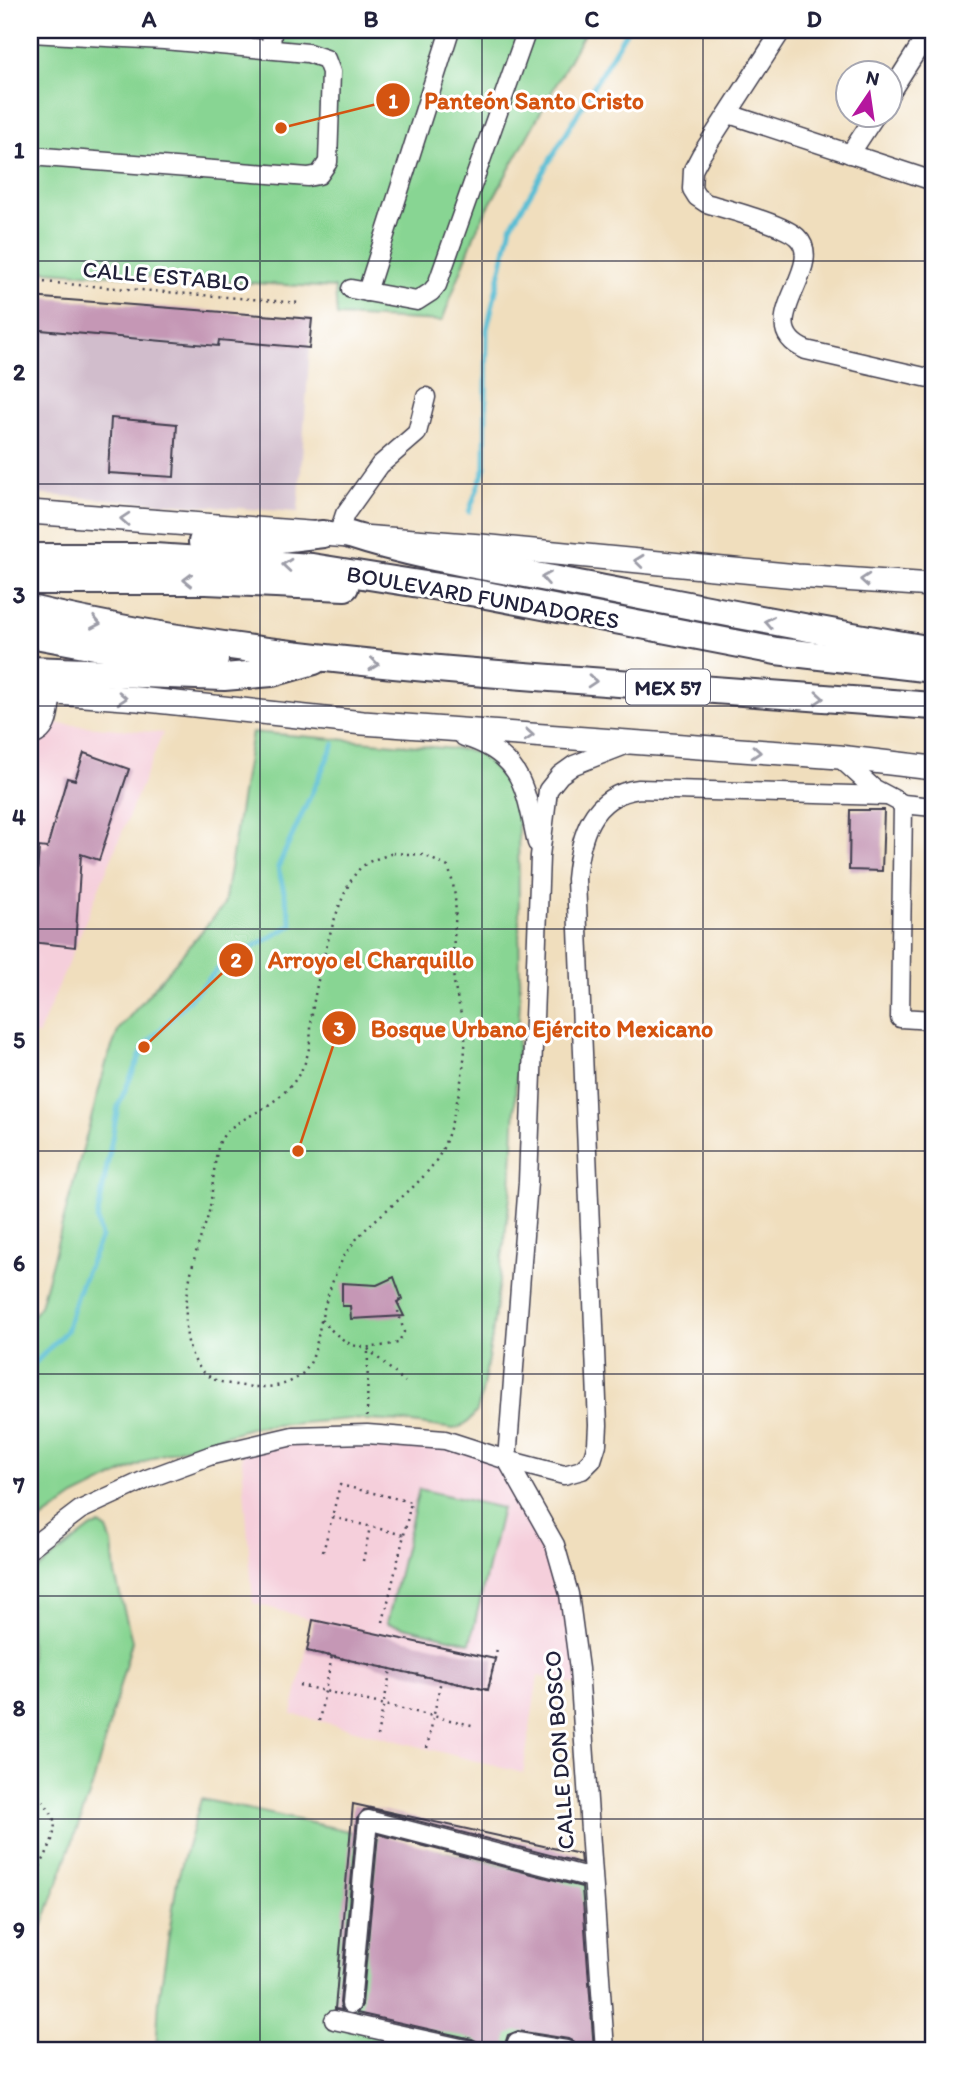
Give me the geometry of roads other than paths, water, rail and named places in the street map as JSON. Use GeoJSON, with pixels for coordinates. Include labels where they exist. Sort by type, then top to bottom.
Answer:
{"type":"FeatureCollection","features":[{"type":"Feature","properties":{"kind":"highway"},"geometry":{"type":"LineString","coordinates":[[30,542],[232,542],[337,534],[482,556],[763,621],[933,650]]}},
{"type":"Feature","properties":{"kind":"highway","name":"BOULEVARD FUNDADORES"},"geometry":{"type":"LineString","coordinates":[[30,557],[154,557],[312,567],[476,593],[776,651],[933,670]]}},
{"type":"Feature","properties":{"kind":"highway"},"geometry":{"type":"LineString","coordinates":[[30,581],[206,581],[476,593]]}},
{"type":"Feature","properties":{"kind":"highway","name":"MEX 57"},"geometry":{"type":"LineString","coordinates":[[30,609],[141,631],[323,659],[926,707]]}},
{"type":"Feature","properties":{"kind":"highway"},"geometry":{"type":"LineString","coordinates":[[30,634],[144,652],[264,664]]}},
{"type":"Feature","properties":{"kind":"highway"},"geometry":{"type":"LineString","coordinates":[[30,650],[197,668],[233,669],[323,659]]}},
{"type":"Feature","properties":{"kind":"highway"},"geometry":{"type":"LineString","coordinates":[[30,670],[224,677],[272,673],[323,659]]}},
{"type":"Feature","properties":{"kind":"main road"},"geometry":{"type":"LineString","coordinates":[[30,512],[337,534]]}},
{"type":"Feature","properties":{"kind":"main road"},"geometry":{"type":"LineString","coordinates":[[482,556],[933,585]]}},
{"type":"Feature","properties":{"kind":"main road"},"geometry":{"type":"LineString","coordinates":[[41,692],[138,699],[363,723],[839,757],[933,768]]}},
{"type":"Feature","properties":{"kind":"street"},"geometry":{"type":"LineString","coordinates":[[271,49],[272,30]]}},
{"type":"Feature","properties":{"kind":"street"},"geometry":{"type":"LineString","coordinates":[[450,30],[359,291],[417,301],[437,285],[527,30]]}},
{"type":"Feature","properties":{"kind":"street"},"geometry":{"type":"LineString","coordinates":[[782,30],[693,170],[692,189],[697,197],[706,203],[786,230],[803,244],[806,252],[804,262],[786,310],[787,336],[794,345],[933,379]]}},
{"type":"Feature","properties":{"kind":"street"},"geometry":{"type":"LineString","coordinates":[[904,71],[930,30]]}},
{"type":"Feature","properties":{"kind":"street"},"geometry":{"type":"LineString","coordinates":[[30,33],[164,35],[319,55],[330,63],[331,72],[328,162],[319,175],[309,177],[30,156]]}},
{"type":"Feature","properties":{"kind":"street"},"geometry":{"type":"LineString","coordinates":[[729,114],[933,181]]}},
{"type":"Feature","properties":{"kind":"street"},"geometry":{"type":"LineString","coordinates":[[850,154],[866,130]]}},
{"type":"Feature","properties":{"kind":"street"},"geometry":{"type":"LineString","coordinates":[[337,534],[345,514],[380,465],[417,433],[426,397]]}},
{"type":"Feature","properties":{"kind":"street"},"geometry":{"type":"LineString","coordinates":[[30,736],[41,732],[47,725],[41,692]]}},
{"type":"Feature","properties":{"kind":"street"},"geometry":{"type":"LineString","coordinates":[[437,729],[484,743],[500,753],[519,774],[540,856]]}},
{"type":"Feature","properties":{"kind":"street"},"geometry":{"type":"LineString","coordinates":[[507,1460],[528,1182],[540,856],[548,790],[560,775],[574,765],[630,743]]}},
{"type":"Feature","properties":{"kind":"street"},"geometry":{"type":"LineString","coordinates":[[839,757],[873,788],[895,800]]}},
{"type":"Feature","properties":{"kind":"street"},"geometry":{"type":"LineString","coordinates":[[30,1548],[80,1510],[147,1479],[212,1455],[293,1436],[367,1434],[445,1440],[564,1475],[582,1470],[592,1460],[597,1444],[576,879],[579,848],[585,829],[608,801],[628,791],[789,792],[895,800],[933,807]]}},
{"type":"Feature","properties":{"kind":"street"},"geometry":{"type":"LineString","coordinates":[[895,800],[900,1018],[933,1020]]}},
{"type":"Feature","properties":{"kind":"street","name":"CALLE DON BOSCO"},"geometry":{"type":"LineString","coordinates":[[507,1460],[555,1545],[569,1594],[579,1670],[605,2050]]}},
{"type":"Feature","properties":{"kind":"street"},"geometry":{"type":"LineString","coordinates":[[351,2004],[368,1820],[592,1878]]}},
{"type":"Feature","properties":{"kind":"street"},"geometry":{"type":"LineString","coordinates":[[334,2020],[470,2050]]}},
{"type":"Feature","properties":{"kind":"street"},"geometry":{"type":"LineString","coordinates":[[517,2042],[566,2050]]}},
{"type":"Feature","properties":{"kind":"waterway"},"geometry":{"type":"LineString","coordinates":[[469,512],[485,467],[487,329],[511,226],[627,30]]}},
{"type":"Feature","properties":{"kind":"waterway"},"geometry":{"type":"LineString","coordinates":[[30,1368],[66,1331],[77,1294],[101,1237],[97,1220],[118,1106],[144,1047],[222,965],[292,925],[278,867],[334,744]]}},
{"type":"Feature","properties":{"kind":"place","name":"Panteón Santo Cristo"},"geometry":{"type":"Point","coordinates":[281,128]}},
{"type":"Feature","properties":{"kind":"place","name":"Arroyo el Charquillo"},"geometry":{"type":"Point","coordinates":[144,1047]}},
{"type":"Feature","properties":{"kind":"place","name":"Bosque Urbano Ejército Mexicano"},"geometry":{"type":"Point","coordinates":[298,1151]}}]}
